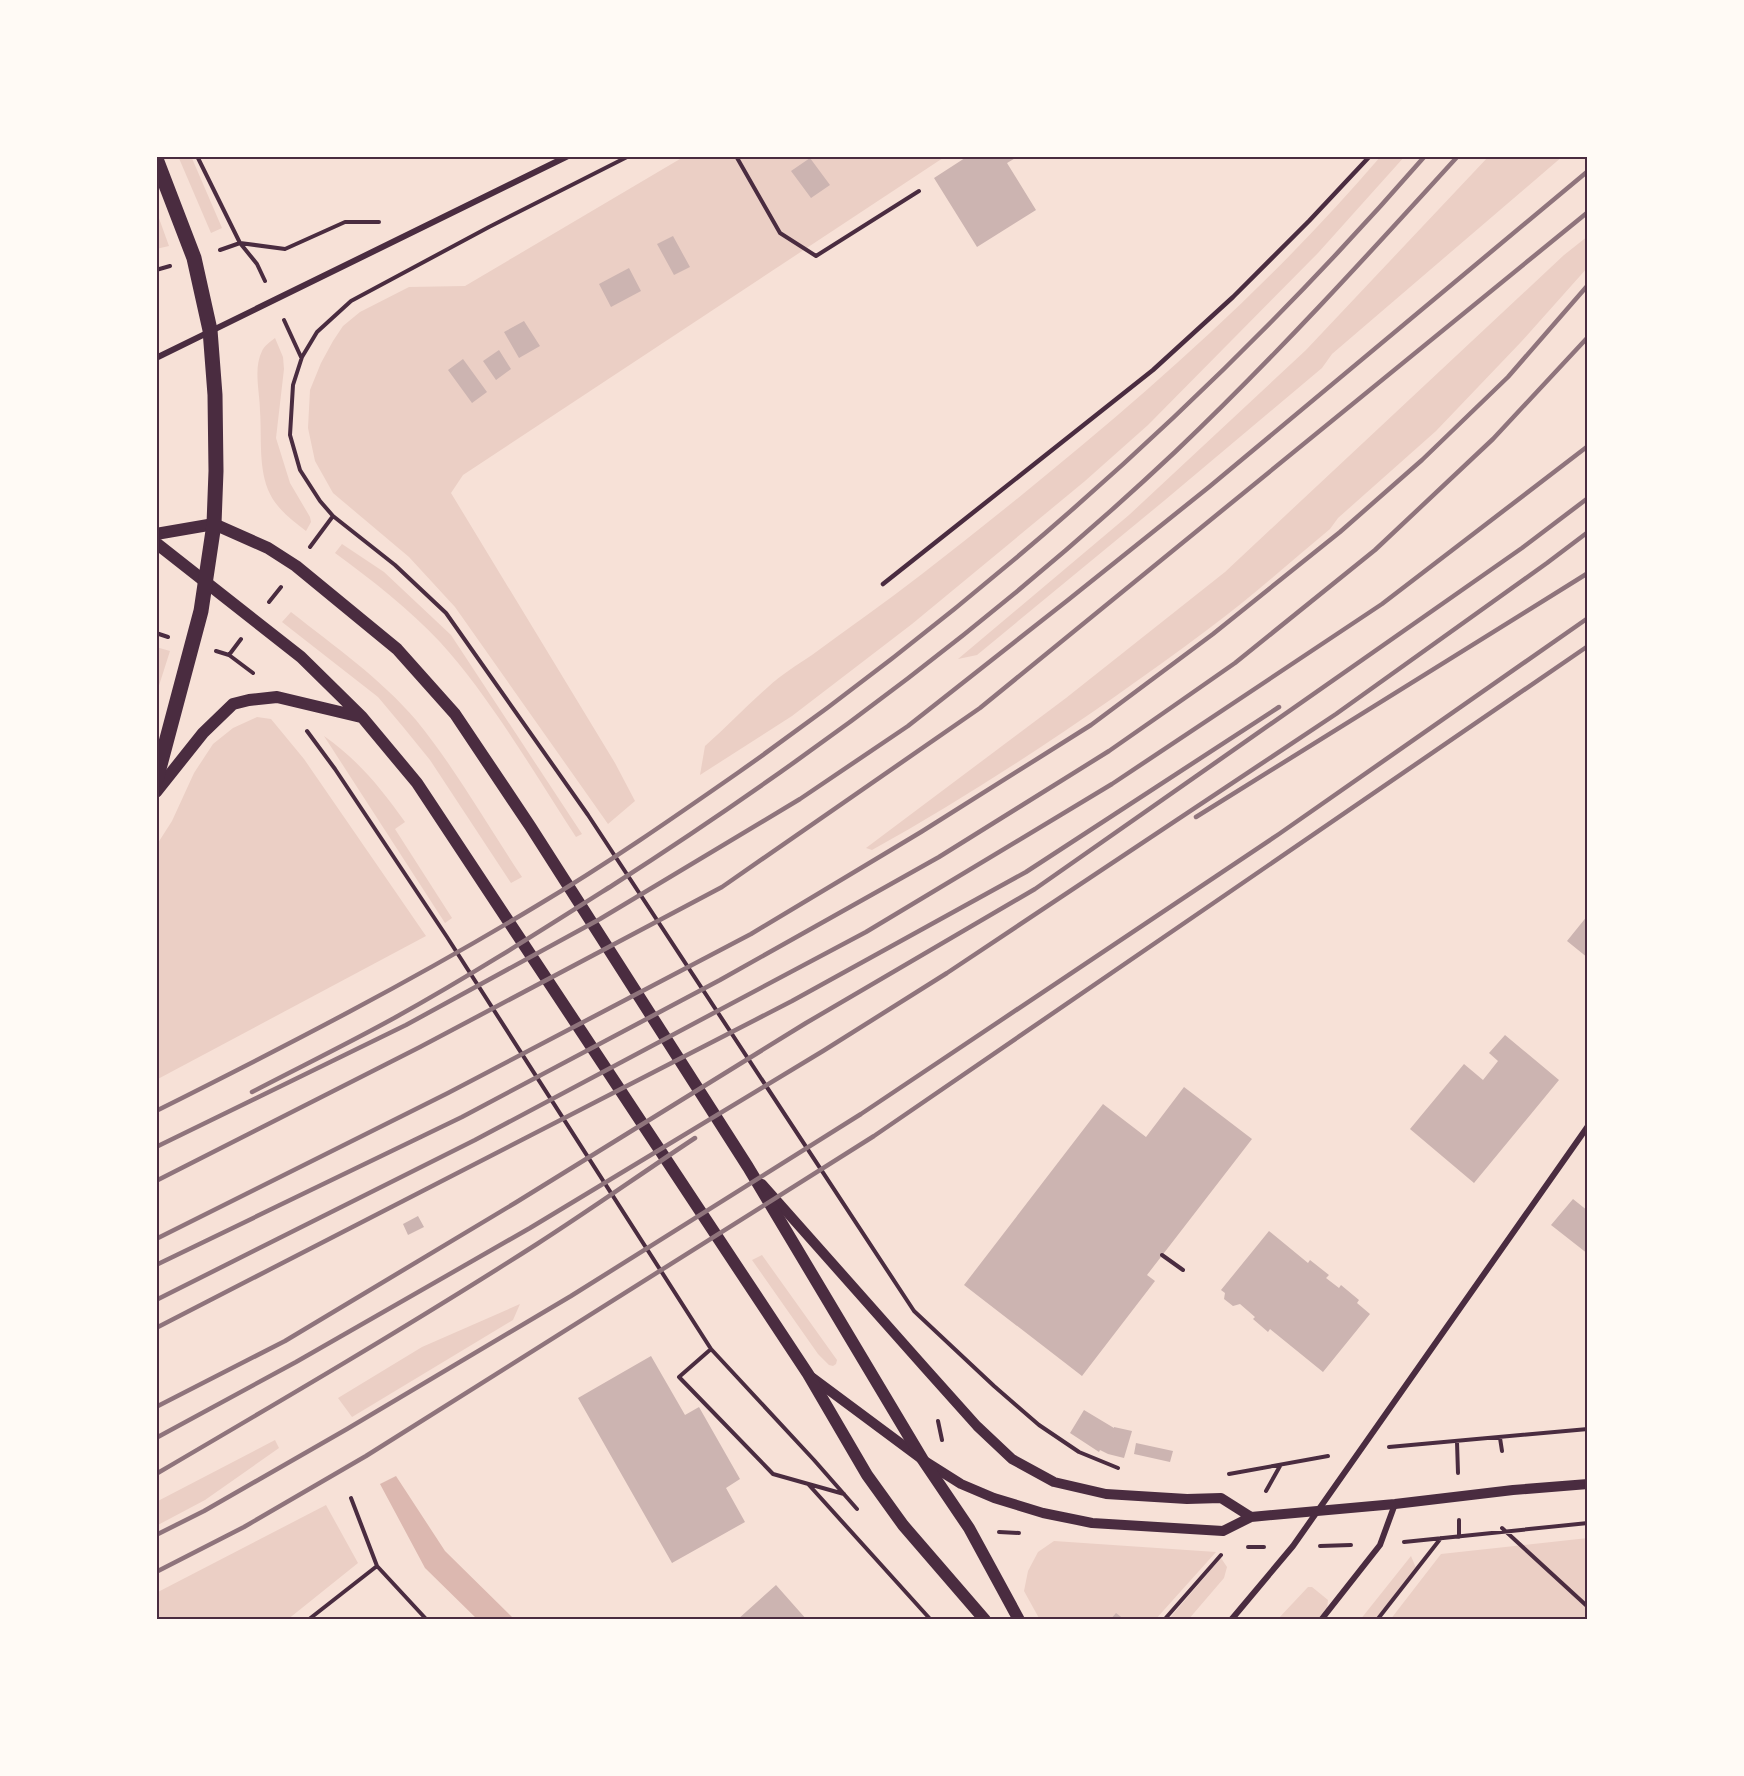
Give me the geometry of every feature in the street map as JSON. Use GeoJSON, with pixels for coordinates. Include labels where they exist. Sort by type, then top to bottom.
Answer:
{"type":"FeatureCollection","features":[{"type":"Feature","properties":{"kind":"main road"},"geometry":{"type":"LineString","coordinates":[[156,159],[194,258],[210,330],[215,406],[214,524],[201,611],[156,780]]}},
{"type":"Feature","properties":{"kind":"main road"},"geometry":{"type":"LineString","coordinates":[[156,534],[214,524],[268,548],[304,572],[397,649],[455,714],[530,826],[748,1167],[923,1460],[969,1528],[1019,1620]]}},
{"type":"Feature","properties":{"kind":"main road"},"geometry":{"type":"LineString","coordinates":[[156,543],[300,657],[362,717],[422,791],[808,1374],[867,1475],[903,1525],[985,1620]]}},
{"type":"Feature","properties":{"kind":"main road"},"geometry":{"type":"LineString","coordinates":[[156,792],[203,733],[233,704],[277,697],[362,717]]}},
{"type":"Feature","properties":{"kind":"street"},"geometry":{"type":"LineString","coordinates":[[156,358],[568,156]]}},
{"type":"Feature","properties":{"kind":"street"},"geometry":{"type":"LineString","coordinates":[[1231,1620],[1293,1546],[1588,1126]]}},
{"type":"Feature","properties":{"kind":"street"},"geometry":{"type":"LineString","coordinates":[[748,1167],[926,1370],[977,1426],[1012,1459],[1054,1482],[1106,1494],[1187,1499],[1221,1498],[1251,1516]]}},
{"type":"Feature","properties":{"kind":"street"},"geometry":{"type":"LineString","coordinates":[[808,1374],[923,1460],[961,1484],[994,1498],[1043,1513],[1092,1523],[1223,1531],[1251,1516],[1588,1484]]}},
{"type":"Feature","properties":{"kind":"street"},"geometry":{"type":"LineString","coordinates":[[1321,1620],[1380,1545],[1395,1504]]}},
{"type":"Feature","properties":{"kind":"lane"},"geometry":{"type":"LineString","coordinates":[[884,584],[1153,370],[1309,221],[1370,156]]}},
{"type":"Feature","properties":{"kind":"path"},"geometry":{"type":"LineString","coordinates":[[197,156],[240,243],[285,249],[345,222],[373,222]]}},
{"type":"Feature","properties":{"kind":"path"},"geometry":{"type":"LineString","coordinates":[[629,156],[351,301],[317,332],[302,357],[293,385],[290,435],[300,470],[320,501],[333,516],[394,565],[446,613],[588,815],[914,1311],[1039,1425],[1079,1452],[1125,1471]]}},
{"type":"Feature","properties":{"kind":"path"},"geometry":{"type":"LineString","coordinates":[[736,156],[780,233],[816,256],[919,191]]}},
{"type":"Feature","properties":{"kind":"path"},"geometry":{"type":"LineString","coordinates":[[229,655],[254,674],[277,697],[300,722],[335,769],[711,1349],[860,1512]]}},
{"type":"Feature","properties":{"kind":"path"},"geometry":{"type":"LineString","coordinates":[[1162,1255],[1183,1270]]}},
{"type":"Feature","properties":{"kind":"path"},"geometry":{"type":"LineString","coordinates":[[914,1311],[916,1322]]}},
{"type":"Feature","properties":{"kind":"path"},"geometry":{"type":"LineString","coordinates":[[711,1349],[679,1377],[773,1474],[845,1495]]}},
{"type":"Feature","properties":{"kind":"path"},"geometry":{"type":"LineString","coordinates":[[926,1370],[943,1441]]}},
{"type":"Feature","properties":{"kind":"path"},"geometry":{"type":"LineString","coordinates":[[1223,1474],[1360,1450],[1588,1429]]}},
{"type":"Feature","properties":{"kind":"path"},"geometry":{"type":"LineString","coordinates":[[1500,1438],[1502,1451]]}},
{"type":"Feature","properties":{"kind":"path"},"geometry":{"type":"LineString","coordinates":[[1265,1493],[1280,1465]]}},
{"type":"Feature","properties":{"kind":"path"},"geometry":{"type":"LineString","coordinates":[[807,1484],[931,1620]]}},
{"type":"Feature","properties":{"kind":"path"},"geometry":{"type":"LineString","coordinates":[[351,1498],[377,1566],[427,1620]]}},
{"type":"Feature","properties":{"kind":"path"},"geometry":{"type":"LineString","coordinates":[[1377,1620],[1441,1538],[1504,1530],[1588,1524]]}},
{"type":"Feature","properties":{"kind":"path"},"geometry":{"type":"LineString","coordinates":[[1504,1530],[1588,1607]]}},
{"type":"Feature","properties":{"kind":"path"},"geometry":{"type":"LineString","coordinates":[[1164,1620],[1228,1547]]}},
{"type":"Feature","properties":{"kind":"path"},"geometry":{"type":"LineString","coordinates":[[308,1620],[377,1566]]}},
{"type":"Feature","properties":{"kind":"shaded area"},"geometry":{"type":"Polygon","coordinates":[[[178,156],[191,156],[222,228],[211,233],[178,156]]]}},
{"type":"Feature","properties":{"kind":"shaded area"},"geometry":{"type":"Polygon","coordinates":[[[685,156],[946,156],[463,475],[451,493],[615,763],[635,801],[608,824],[455,607],[409,557],[333,493],[315,461],[308,428],[310,390],[333,341],[343,326],[360,312],[409,287],[465,286],[685,156]]]}},
{"type":"Feature","properties":{"kind":"shaded area"},"geometry":{"type":"Polygon","coordinates":[[[1381,156],[1405,156],[1318,253],[1148,425],[1085,481],[912,624],[792,716],[700,775],[705,746],[760,694],[784,674],[895,595],[983,526],[1162,377],[1275,270],[1381,156]]]}},
{"type":"Feature","properties":{"kind":"shaded area"},"geometry":{"type":"Polygon","coordinates":[[[1489,156],[1563,156],[1332,354],[1322,368],[1165,500],[977,655],[958,659],[1129,515],[1306,350],[1489,156]]]}},
{"type":"Feature","properties":{"kind":"shaded area"},"geometry":{"type":"Polygon","coordinates":[[[156,210],[169,246],[156,249],[156,210]]]}},
{"type":"Feature","properties":{"kind":"shaded area"},"geometry":{"type":"Polygon","coordinates":[[[1588,236],[1588,267],[1521,342],[1436,431],[1338,518],[1330,529],[1223,618],[1085,717],[958,800],[872,850],[866,848],[1066,698],[1225,572],[1564,255],[1588,236]]]}},
{"type":"Feature","properties":{"kind":"shaded area"},"geometry":{"type":"Polygon","coordinates":[[[275,338],[283,357],[284,369],[276,438],[290,483],[310,517],[311,522],[306,531],[277,505],[270,494],[264,474],[261,454],[258,365],[263,349],[275,338]]]}},
{"type":"Feature","properties":{"kind":"shaded area"},"geometry":{"type":"Polygon","coordinates":[[[342,544],[384,572],[451,635],[582,834],[576,837],[511,736],[459,664],[403,606],[335,553],[342,544]]]}},
{"type":"Feature","properties":{"kind":"shaded area"},"geometry":{"type":"Polygon","coordinates":[[[291,612],[372,676],[416,720],[458,777],[522,877],[511,883],[430,760],[378,697],[282,622],[291,612]]]}},
{"type":"Feature","properties":{"kind":"shaded area"},"geometry":{"type":"Polygon","coordinates":[[[156,647],[170,651],[156,695],[156,647]]]}},
{"type":"Feature","properties":{"kind":"shaded area"},"geometry":{"type":"Polygon","coordinates":[[[257,717],[271,719],[304,759],[426,936],[156,1080],[156,846],[172,821],[194,773],[213,744],[233,728],[257,717]]]}},
{"type":"Feature","properties":{"kind":"shaded area"},"geometry":{"type":"Polygon","coordinates":[[[324,736],[368,775],[405,822],[395,829],[452,918],[445,923],[324,736]]]}},
{"type":"Feature","properties":{"kind":"shaded area"},"geometry":{"type":"Polygon","coordinates":[[[762,1255],[837,1360],[833,1366],[818,1354],[752,1260],[762,1255]]]}},
{"type":"Feature","properties":{"kind":"shaded area"},"geometry":{"type":"Polygon","coordinates":[[[520,1304],[513,1320],[352,1417],[338,1398],[422,1347],[520,1304]]]}},
{"type":"Feature","properties":{"kind":"shaded area"},"geometry":{"type":"Polygon","coordinates":[[[275,1440],[279,1448],[205,1500],[156,1526],[156,1502],[275,1440]]]}},
{"type":"Feature","properties":{"kind":"shaded area"},"geometry":{"type":"Polygon","coordinates":[[[396,1476],[445,1551],[515,1620],[478,1620],[425,1568],[380,1484],[396,1476]]]}},
{"type":"Feature","properties":{"kind":"shaded area"},"geometry":{"type":"Polygon","coordinates":[[[326,1505],[358,1563],[287,1620],[156,1620],[156,1593],[326,1505]]]}},
{"type":"Feature","properties":{"kind":"shaded area"},"geometry":{"type":"Polygon","coordinates":[[[1588,1538],[1588,1620],[1390,1620],[1441,1554],[1588,1538]]]}},
{"type":"Feature","properties":{"kind":"shaded area"},"geometry":{"type":"Polygon","coordinates":[[[1054,1541],[1216,1552],[1155,1620],[1040,1620],[1024,1591],[1028,1571],[1038,1552],[1054,1541]]]}},
{"type":"Feature","properties":{"kind":"shaded area"},"geometry":{"type":"Polygon","coordinates":[[[1411,1556],[1416,1568],[1375,1620],[1360,1620],[1411,1556]]]}},
{"type":"Feature","properties":{"kind":"shaded area"},"geometry":{"type":"Polygon","coordinates":[[[1221,1558],[1227,1567],[1224,1578],[1188,1620],[1168,1620],[1221,1558]]]}},
{"type":"Feature","properties":{"kind":"shaded area"},"geometry":{"type":"Polygon","coordinates":[[[1308,1587],[1312,1587],[1328,1600],[1327,1609],[1318,1620],[1277,1620],[1308,1587]]]}},
{"type":"Feature","properties":{"kind":"building"},"geometry":{"type":"Polygon","coordinates":[[[968,156],[1019,156],[1007,163],[1036,210],[977,247],[934,178],[968,156]]]}},
{"type":"Feature","properties":{"kind":"building"},"geometry":{"type":"Polygon","coordinates":[[[810,158],[830,185],[811,198],[791,171],[810,158]]]}},
{"type":"Feature","properties":{"kind":"building"},"geometry":{"type":"Polygon","coordinates":[[[673,236],[690,267],[674,275],[657,244],[673,236]]]}},
{"type":"Feature","properties":{"kind":"building"},"geometry":{"type":"Polygon","coordinates":[[[629,268],[641,291],[611,307],[599,284],[629,268]]]}},
{"type":"Feature","properties":{"kind":"building"},"geometry":{"type":"Polygon","coordinates":[[[524,321],[540,346],[519,358],[504,332],[524,321]]]}},
{"type":"Feature","properties":{"kind":"building"},"geometry":{"type":"Polygon","coordinates":[[[499,350],[511,369],[496,380],[483,361],[499,350]]]}},
{"type":"Feature","properties":{"kind":"building"},"geometry":{"type":"Polygon","coordinates":[[[463,359],[487,392],[472,403],[448,370],[463,359]]]}},
{"type":"Feature","properties":{"kind":"building"},"geometry":{"type":"Polygon","coordinates":[[[1588,915],[1588,958],[1567,941],[1588,915]]]}},
{"type":"Feature","properties":{"kind":"building"},"geometry":{"type":"Polygon","coordinates":[[[1505,1035],[1559,1080],[1474,1183],[1410,1129],[1464,1064],[1483,1080],[1498,1061],[1489,1053],[1505,1035]]]}},
{"type":"Feature","properties":{"kind":"building"},"geometry":{"type":"Polygon","coordinates":[[[1184,1087],[1252,1139],[1147,1275],[1155,1281],[1082,1376],[964,1285],[1103,1104],[1146,1137],[1184,1087]]]}},
{"type":"Feature","properties":{"kind":"building"},"geometry":{"type":"Polygon","coordinates":[[[1573,1199],[1588,1211],[1588,1254],[1551,1225],[1573,1199]]]}},
{"type":"Feature","properties":{"kind":"building"},"geometry":{"type":"Polygon","coordinates":[[[418,1216],[424,1227],[408,1235],[403,1224],[418,1216]]]}},
{"type":"Feature","properties":{"kind":"building"},"geometry":{"type":"Polygon","coordinates":[[[1269,1231],[1308,1263],[1310,1260],[1329,1275],[1326,1278],[1339,1288],[1341,1285],[1359,1300],[1357,1303],[1370,1314],[1323,1372],[1270,1329],[1268,1332],[1240,1304],[1233,1306],[1224,1299],[1225,1293],[1221,1290],[1269,1231]]]}},
{"type":"Feature","properties":{"kind":"building"},"geometry":{"type":"Polygon","coordinates":[[[651,1356],[685,1415],[699,1407],[740,1479],[726,1488],[745,1522],[672,1563],[578,1398],[651,1356]]]}},
{"type":"Feature","properties":{"kind":"building"},"geometry":{"type":"Polygon","coordinates":[[[1084,1410],[1114,1428],[1132,1431],[1124,1458],[1100,1450],[1099,1452],[1070,1433],[1084,1410]]]}},
{"type":"Feature","properties":{"kind":"building"},"geometry":{"type":"Polygon","coordinates":[[[1136,1443],[1173,1451],[1170,1462],[1134,1454],[1136,1443]]]}},
{"type":"Feature","properties":{"kind":"building"},"geometry":{"type":"Polygon","coordinates":[[[776,1585],[807,1620],[737,1620],[776,1585]]]}},
{"type":"Feature","properties":{"kind":"building"},"geometry":{"type":"Polygon","coordinates":[[[1116,1613],[1125,1620],[1110,1620],[1116,1613]]]}},
{"type":"Feature","properties":{"kind":"railway"},"geometry":{"type":"LineString","coordinates":[[156,1111],[349,1012],[538,905],[665,823],[833,704],[924,633],[1100,485],[1268,326],[1425,156]]}},
{"type":"Feature","properties":{"kind":"railway"},"geometry":{"type":"LineString","coordinates":[[252,1092],[396,1017],[560,919],[761,786],[904,681],[1043,570],[1175,452],[1284,344],[1458,156]]}},
{"type":"Feature","properties":{"kind":"railway"},"geometry":{"type":"LineString","coordinates":[[156,1147],[406,1025],[600,919],[800,799],[908,726],[1209,487],[1588,171]]}},
{"type":"Feature","properties":{"kind":"railway"},"geometry":{"type":"LineString","coordinates":[[156,1181],[420,1047],[722,887],[980,708],[1588,212]]}},
{"type":"Feature","properties":{"kind":"railway"},"geometry":{"type":"LineString","coordinates":[[156,1239],[448,1093],[751,934],[921,832],[1091,725],[1213,634],[1340,532],[1422,460],[1508,377],[1588,285]]}},
{"type":"Feature","properties":{"kind":"railway"},"geometry":{"type":"LineString","coordinates":[[156,1265],[462,1117],[720,980],[939,857],[1109,751],[1235,663],[1375,550],[1493,439],[1588,337]]}},
{"type":"Feature","properties":{"kind":"railway"},"geometry":{"type":"LineString","coordinates":[[156,1300],[475,1140],[866,932],[1112,784],[1382,604],[1588,446]]}},
{"type":"Feature","properties":{"kind":"railway"},"geometry":{"type":"LineString","coordinates":[[156,1407],[285,1341],[515,1203],[806,1023],[1035,889],[1522,548],[1588,498]]}},
{"type":"Feature","properties":{"kind":"railway"},"geometry":{"type":"LineString","coordinates":[[156,1438],[296,1362],[530,1228],[823,1051],[947,973],[1336,714],[1588,532]]}},
{"type":"Feature","properties":{"kind":"railway"},"geometry":{"type":"LineString","coordinates":[[1196,817],[1588,573]]}},
{"type":"Feature","properties":{"kind":"railway"},"geometry":{"type":"LineString","coordinates":[[156,1535],[204,1511],[347,1429],[571,1296],[861,1114],[1279,834],[1588,618]]}},
{"type":"Feature","properties":{"kind":"railway"},"geometry":{"type":"LineString","coordinates":[[156,1572],[244,1527],[366,1456],[874,1136],[1588,646]]}},
{"type":"Feature","properties":{"kind":"railway"},"geometry":{"type":"LineString","coordinates":[[156,1328],[792,1001],[1026,872],[1279,707]]}},
{"type":"Feature","properties":{"kind":"railway"},"geometry":{"type":"LineString","coordinates":[[156,1474],[490,1274],[695,1138]]}}]}
